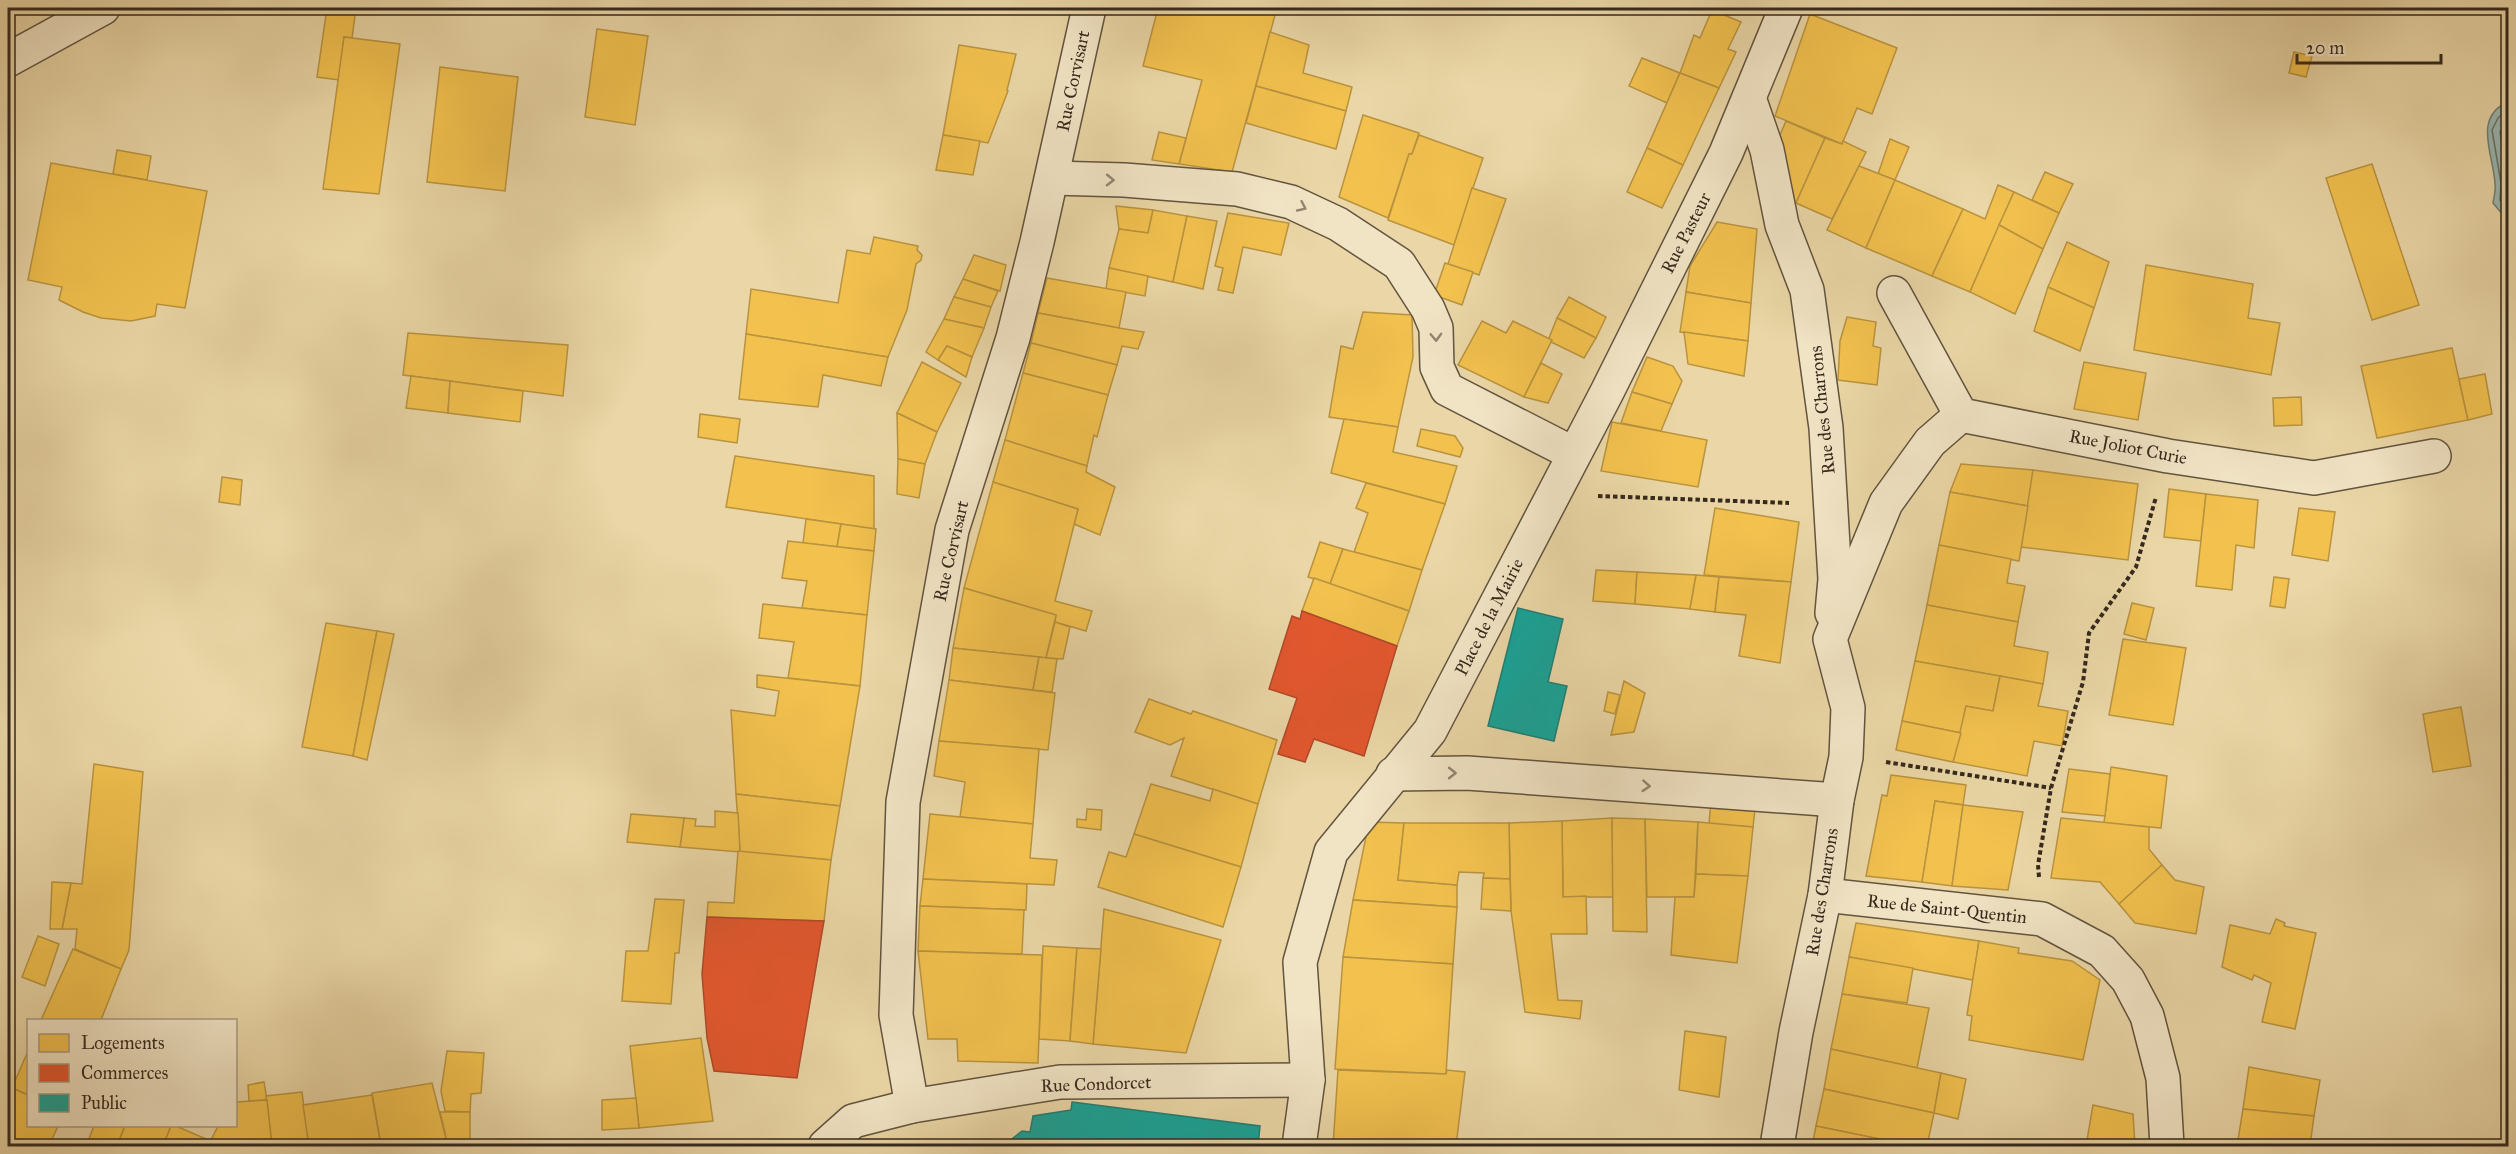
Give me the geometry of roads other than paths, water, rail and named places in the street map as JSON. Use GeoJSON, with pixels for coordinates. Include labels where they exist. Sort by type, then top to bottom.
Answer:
{"type":"FeatureCollection","features":[{"type":"Feature","properties":{"kind":"street"},"geometry":{"type":"LineString","coordinates":[[8,60],[104,8]]}},
{"type":"Feature","properties":{"kind":"street","name":"Rue Corvisart"},"geometry":{"type":"LineString","coordinates":[[912,1106],[896,1015],[903,802],[952,530],[1013,338],[1052,178],[1089,8]]}},
{"type":"Feature","properties":{"kind":"street","name":"Rue Pasteur"},"geometry":{"type":"LineString","coordinates":[[1574,454],[1726,153],[1786,8]]}},
{"type":"Feature","properties":{"kind":"street","name":"Rue des Charrons"},"geometry":{"type":"LineString","coordinates":[[1749,98],[1767,150],[1782,225],[1807,290],[1826,428],[1835,579],[1830,639],[1848,708],[1846,757],[1837,800],[1825,895],[1796,1032],[1777,1146]]}},
{"type":"Feature","properties":{"kind":"street"},"geometry":{"type":"LineString","coordinates":[[1052,178],[1124,180],[1237,189],[1291,202],[1338,224],[1399,264],[1428,309],[1436,328],[1437,367],[1447,389],[1574,454]]}},
{"type":"Feature","properties":{"kind":"street"},"geometry":{"type":"LineString","coordinates":[[1830,639],[1886,503],[1930,442],[1961,415],[1894,293]]}},
{"type":"Feature","properties":{"kind":"street","name":"Rue Joliot Curie"},"geometry":{"type":"LineString","coordinates":[[1961,415],[2168,456],[2314,478],[2434,456]]}},
{"type":"Feature","properties":{"kind":"street","name":"Place de la Mairie"},"geometry":{"type":"LineString","coordinates":[[1299,1146],[1308,1080],[1300,962],[1331,852],[1430,730],[1574,454]]}},
{"type":"Feature","properties":{"kind":"street"},"geometry":{"type":"LineString","coordinates":[[1393,774],[1467,773],[1837,800]]}},
{"type":"Feature","properties":{"kind":"street","name":"Rue de Saint-Quentin"},"geometry":{"type":"LineString","coordinates":[[1825,895],[2042,919],[2102,951],[2128,980],[2147,1016],[2163,1078],[2167,1146]]}},
{"type":"Feature","properties":{"kind":"street","name":"Rue Condorcet"},"geometry":{"type":"LineString","coordinates":[[825,1146],[853,1121],[912,1106],[1060,1082],[1308,1080]]}},
{"type":"Feature","properties":{"kind":"water"},"geometry":{"type":"Polygon","coordinates":[[[2508,102],[2508,221],[2493,203],[2495,186],[2488,127],[2497,109],[2508,102]]]}}]}
